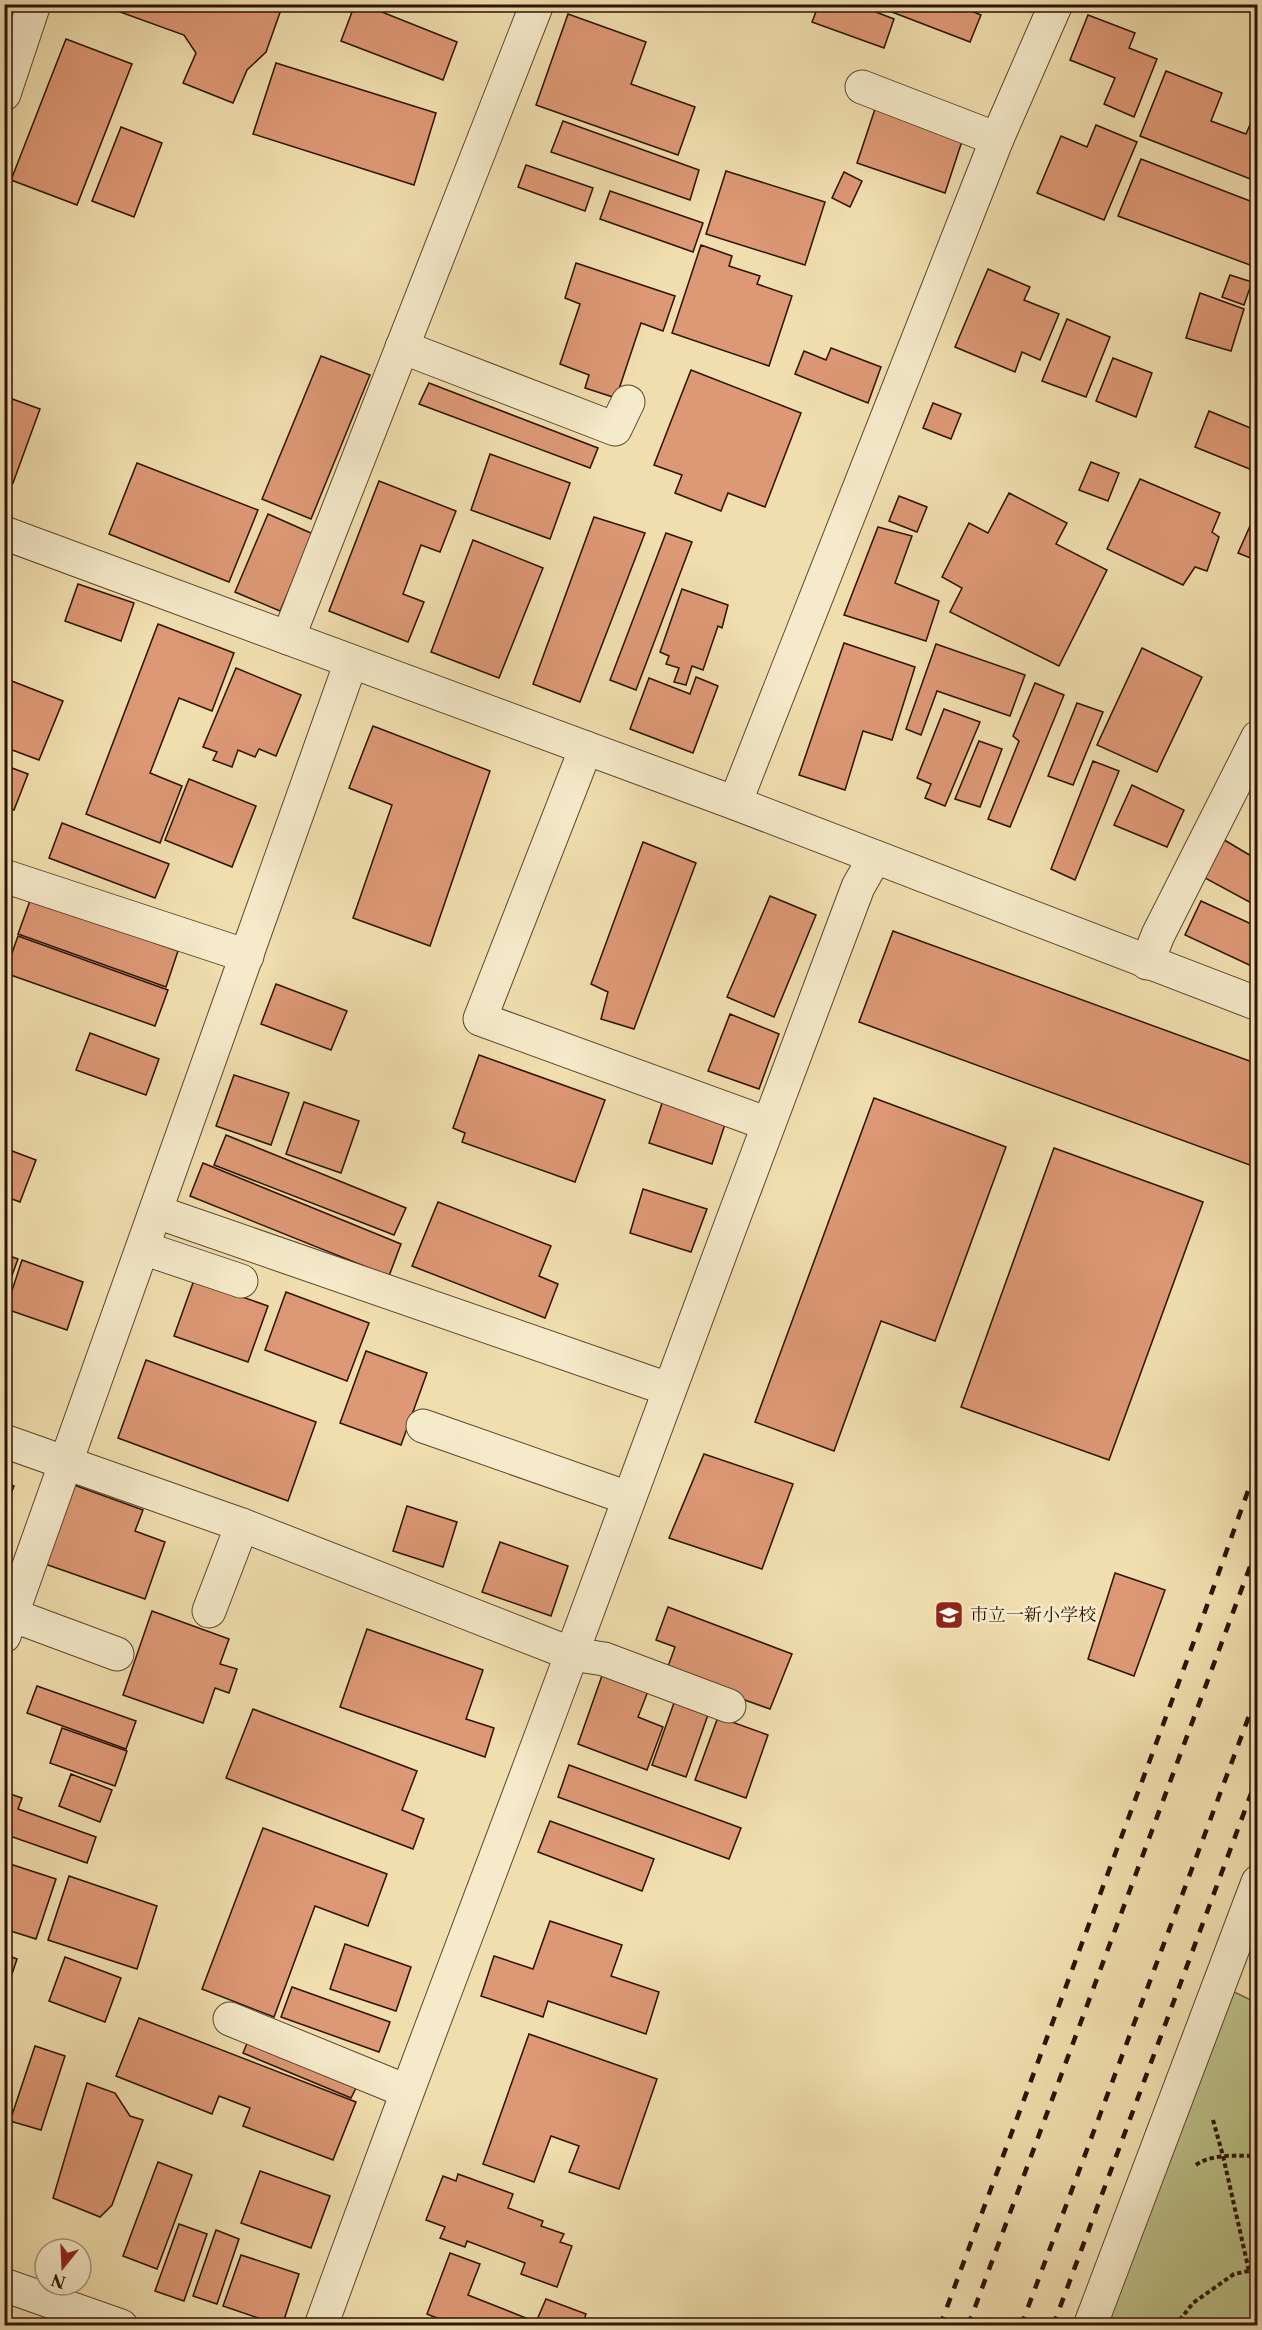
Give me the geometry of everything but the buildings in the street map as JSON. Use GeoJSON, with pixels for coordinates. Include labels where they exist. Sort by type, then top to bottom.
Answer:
{"type":"FeatureCollection","features":[{"type":"Feature","properties":{"kind":"street"},"geometry":{"type":"LineString","coordinates":[[4,94],[34,4]]}},
{"type":"Feature","properties":{"kind":"street"},"geometry":{"type":"LineString","coordinates":[[288,638],[537,4]]}},
{"type":"Feature","properties":{"kind":"street"},"geometry":{"type":"LineString","coordinates":[[735,803],[997,139],[1056,4]]}},
{"type":"Feature","properties":{"kind":"street"},"geometry":{"type":"LineString","coordinates":[[862,87],[997,139]]}},
{"type":"Feature","properties":{"kind":"street"},"geometry":{"type":"LineString","coordinates":[[402,347],[615,429],[628,402]]}},
{"type":"Feature","properties":{"kind":"street"},"geometry":{"type":"LineString","coordinates":[[4,533],[735,803],[1257,1004]]}},
{"type":"Feature","properties":{"kind":"street"},"geometry":{"type":"LineString","coordinates":[[117,1654],[8,1626],[68,1464],[351,662]]}},
{"type":"Feature","properties":{"kind":"street"},"geometry":{"type":"LineString","coordinates":[[1147,963],[1158,935],[1257,737]]}},
{"type":"Feature","properties":{"kind":"street"},"geometry":{"type":"LineString","coordinates":[[586,748],[480,1019],[768,1124]]}},
{"type":"Feature","properties":{"kind":"street"},"geometry":{"type":"LineString","coordinates":[[321,2325],[406,2091],[572,1654],[668,1389],[768,1124],[858,887],[875,857]]}},
{"type":"Feature","properties":{"kind":"street"},"geometry":{"type":"LineString","coordinates":[[4,876],[247,956]]}},
{"type":"Feature","properties":{"kind":"street"},"geometry":{"type":"LineString","coordinates":[[157,1212],[668,1389]]}},
{"type":"Feature","properties":{"kind":"street"},"geometry":{"type":"LineString","coordinates":[[143,1248],[241,1281]]}},
{"type":"Feature","properties":{"kind":"street"},"geometry":{"type":"LineString","coordinates":[[423,1426],[628,1498]]}},
{"type":"Feature","properties":{"kind":"street"},"geometry":{"type":"LineString","coordinates":[[4,1441],[242,1526],[572,1654],[604,1659],[729,1706]]}},
{"type":"Feature","properties":{"kind":"street"},"geometry":{"type":"LineString","coordinates":[[209,1611],[242,1526]]}},
{"type":"Feature","properties":{"kind":"street"},"geometry":{"type":"LineString","coordinates":[[1089,2325],[1257,1882]]}},
{"type":"Feature","properties":{"kind":"street"},"geometry":{"type":"LineString","coordinates":[[230,2019],[406,2091]]}},
{"type":"Feature","properties":{"kind":"street"},"geometry":{"type":"LineString","coordinates":[[4,2285],[109,2324]]}},
{"type":"Feature","properties":{"kind":"path"},"geometry":{"type":"LineString","coordinates":[[1224,2156],[1235,2216],[1249,2271]]}},
{"type":"Feature","properties":{"kind":"path"},"geometry":{"type":"LineString","coordinates":[[1175,2325],[1193,2303],[1234,2274],[1257,2269]]}},
{"type":"Feature","properties":{"kind":"green space"},"geometry":{"type":"Polygon","coordinates":[[[1228,1989],[1257,2003],[1257,2325],[1097,2326],[1228,1989]]]}},
{"type":"Feature","properties":{"kind":"tram line"},"geometry":{"type":"LineString","coordinates":[[4,31],[14,4]]}},
{"type":"Feature","properties":{"kind":"railway"},"geometry":{"type":"LineString","coordinates":[[940,2326],[1258,1463]]}},
{"type":"Feature","properties":{"kind":"railway"},"geometry":{"type":"LineString","coordinates":[[968,2326],[1258,1545]]}},
{"type":"Feature","properties":{"kind":"railway"},"geometry":{"type":"LineString","coordinates":[[1021,2326],[1258,1692]]}},
{"type":"Feature","properties":{"kind":"railway"},"geometry":{"type":"LineString","coordinates":[[1053,2326],[1258,1775]]}},
{"type":"Feature","properties":{"kind":"place","name":"市立一新小学校"},"geometry":{"type":"Point","coordinates":[949,1615]}}]}
